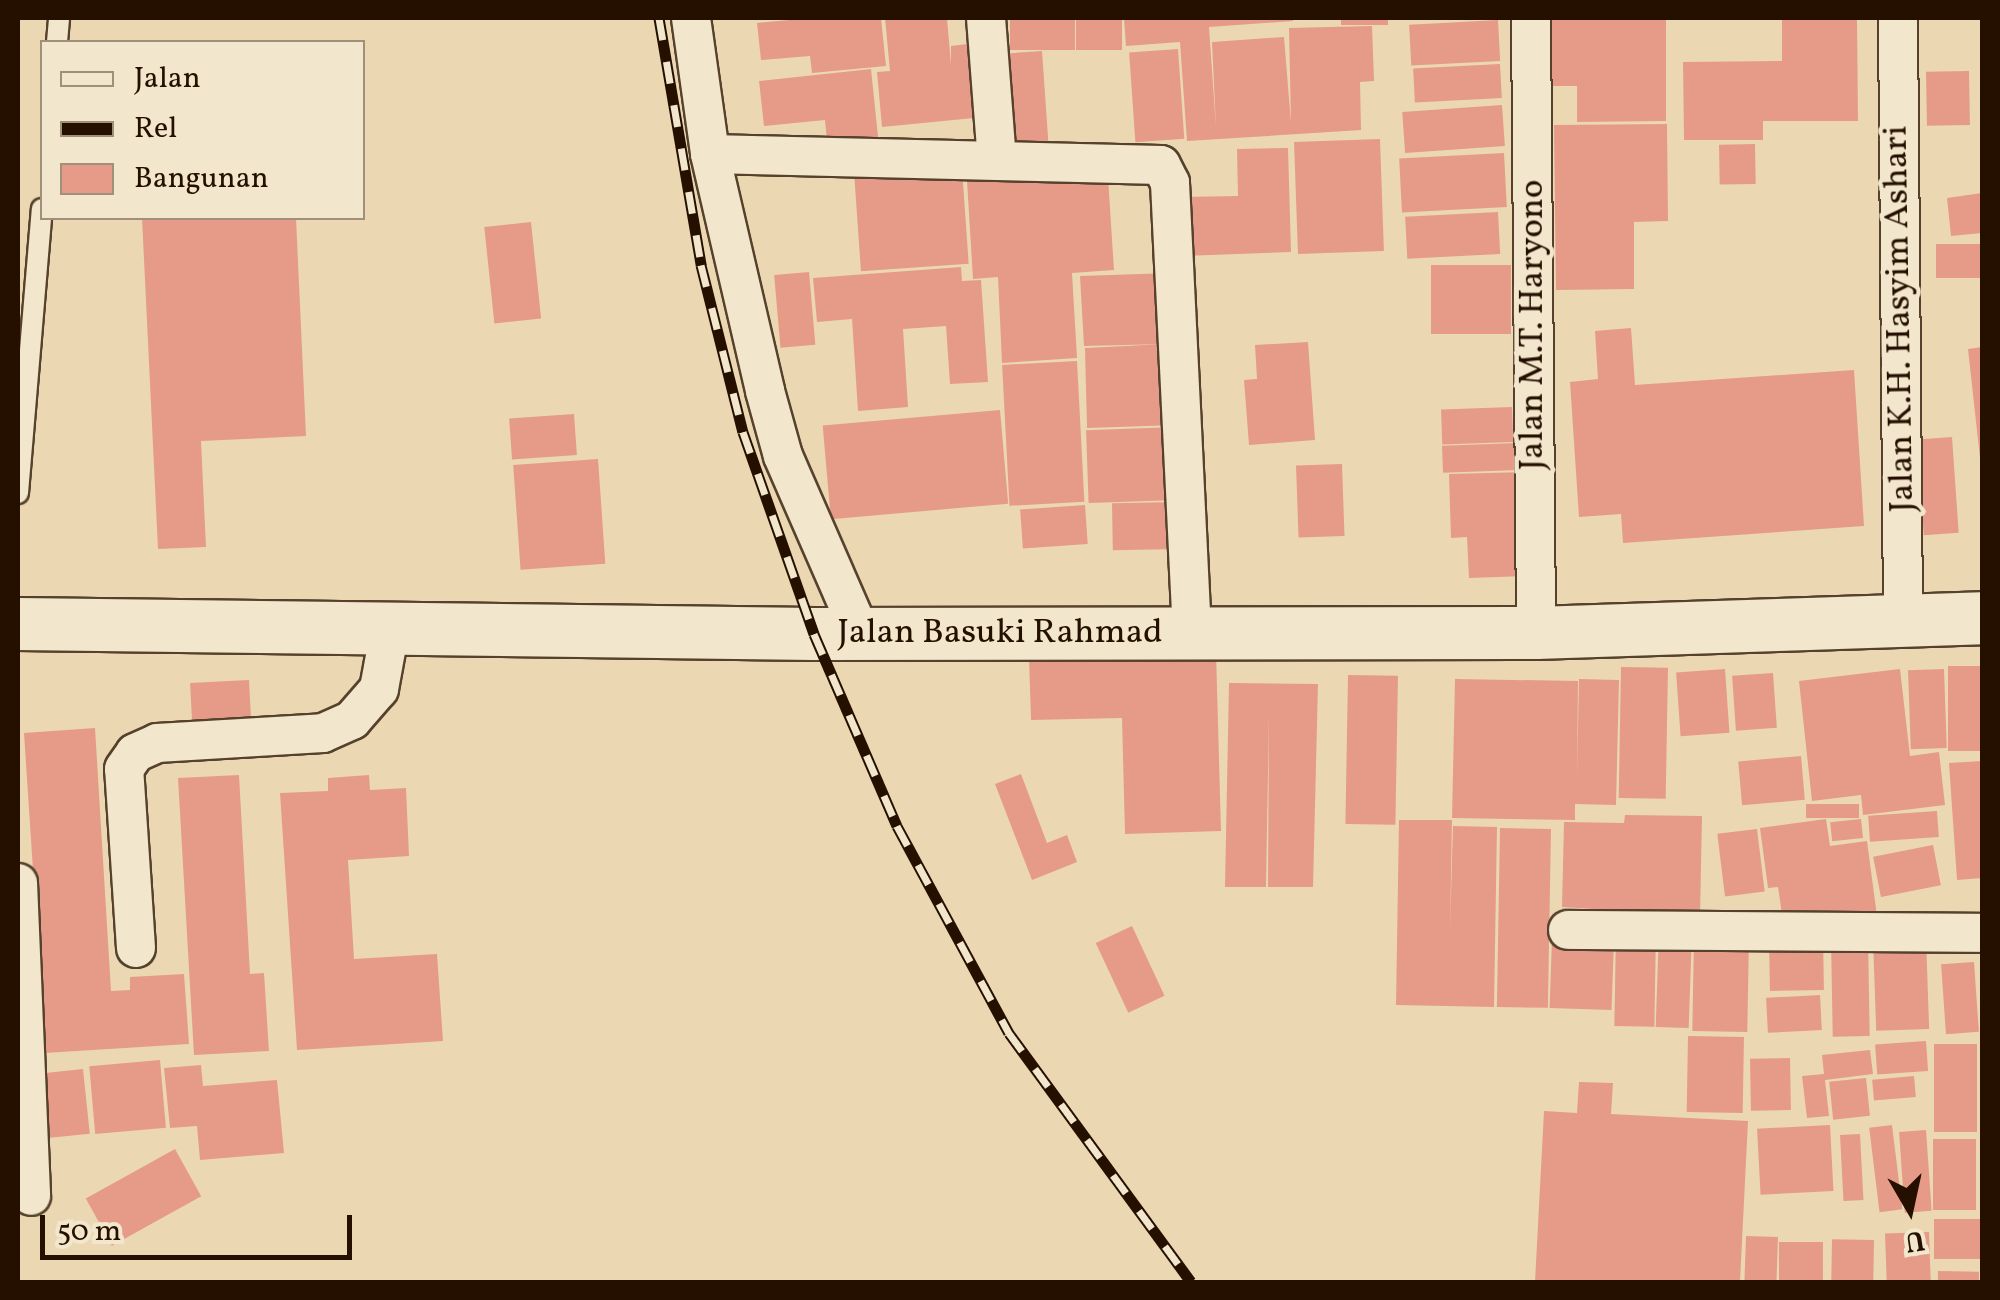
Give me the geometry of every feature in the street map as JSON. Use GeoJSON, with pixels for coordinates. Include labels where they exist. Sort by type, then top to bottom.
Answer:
{"type":"FeatureCollection","features":[{"type":"Feature","properties":{"kind":"main road","name":"Jalan Basuki Rahmad"},"geometry":{"type":"LineString","coordinates":[[18,624],[860,632],[1536,633],[1982,618]]}},
{"type":"Feature","properties":{"kind":"street"},"geometry":{"type":"LineString","coordinates":[[691,18],[710,154],[783,456],[860,632]]}},
{"type":"Feature","properties":{"kind":"street"},"geometry":{"type":"LineString","coordinates":[[986,18],[997,160]]}},
{"type":"Feature","properties":{"kind":"street","name":"Jalan M.T. Haryono"},"geometry":{"type":"LineString","coordinates":[[1531,18],[1536,633]]}},
{"type":"Feature","properties":{"kind":"street","name":"Jalan K.H. Hasyim Ashari"},"geometry":{"type":"LineString","coordinates":[[1898,18],[1903,620]]}},
{"type":"Feature","properties":{"kind":"street"},"geometry":{"type":"LineString","coordinates":[[710,154],[1154,162],[1167,174],[1192,632]]}},
{"type":"Feature","properties":{"kind":"street"},"geometry":{"type":"LineString","coordinates":[[136,948],[124,769],[135,753],[157,743],[323,732],[352,720],[380,689],[390,629]]}},
{"type":"Feature","properties":{"kind":"street"},"geometry":{"type":"LineString","coordinates":[[18,883],[32,1196]]}},
{"type":"Feature","properties":{"kind":"street"},"geometry":{"type":"LineString","coordinates":[[1568,930],[1982,934]]}},
{"type":"Feature","properties":{"kind":"lane"},"geometry":{"type":"LineString","coordinates":[[18,494],[41,220]]}},
{"type":"Feature","properties":{"kind":"building"},"geometry":{"type":"Polygon","coordinates":[[[881,18],[886,66],[812,73],[810,56],[761,60],[757,23],[881,18]]]}},
{"type":"Feature","properties":{"kind":"building"},"geometry":{"type":"Polygon","coordinates":[[[885,18],[947,18],[951,65],[951,46],[976,43],[984,117],[882,127],[877,72],[890,71],[885,18]]]}},
{"type":"Feature","properties":{"kind":"building"},"geometry":{"type":"Polygon","coordinates":[[[1010,18],[1075,18],[1075,50],[1010,50],[1010,18]]]}},
{"type":"Feature","properties":{"kind":"building"},"geometry":{"type":"Polygon","coordinates":[[[1076,18],[1122,18],[1122,50],[1076,50],[1076,18]]]}},
{"type":"Feature","properties":{"kind":"building"},"geometry":{"type":"Polygon","coordinates":[[[1124,18],[1293,18],[1209,27],[1216,128],[1212,42],[1284,37],[1291,123],[1289,28],[1372,26],[1374,81],[1360,82],[1361,130],[1187,141],[1180,42],[1126,46],[1124,18]]]}},
{"type":"Feature","properties":{"kind":"building"},"geometry":{"type":"Polygon","coordinates":[[[1341,18],[1388,18],[1388,25],[1341,25],[1341,18]]]}},
{"type":"Feature","properties":{"kind":"building"},"geometry":{"type":"Polygon","coordinates":[[[1542,18],[1666,18],[1666,121],[1577,122],[1577,86],[1542,86],[1542,18]]]}},
{"type":"Feature","properties":{"kind":"building"},"geometry":{"type":"Polygon","coordinates":[[[1782,18],[1857,18],[1858,121],[1763,121],[1763,140],[1684,140],[1683,62],[1782,61],[1782,18]]]}},
{"type":"Feature","properties":{"kind":"building"},"geometry":{"type":"Polygon","coordinates":[[[1498,20],[1500,61],[1411,66],[1409,25],[1498,20]]]}},
{"type":"Feature","properties":{"kind":"building"},"geometry":{"type":"Polygon","coordinates":[[[1178,49],[1184,139],[1135,142],[1129,52],[1178,49]]]}},
{"type":"Feature","properties":{"kind":"building"},"geometry":{"type":"Polygon","coordinates":[[[1042,51],[1048,141],[1013,143],[1007,53],[1042,51]]]}},
{"type":"Feature","properties":{"kind":"building"},"geometry":{"type":"Polygon","coordinates":[[[1500,64],[1502,98],[1415,103],[1413,69],[1500,64]]]}},
{"type":"Feature","properties":{"kind":"building"},"geometry":{"type":"Polygon","coordinates":[[[871,69],[879,146],[828,151],[825,120],[764,126],[759,81],[871,69]]]}},
{"type":"Feature","properties":{"kind":"building"},"geometry":{"type":"Polygon","coordinates":[[[1969,71],[1970,125],[1927,126],[1926,72],[1969,71]]]}},
{"type":"Feature","properties":{"kind":"building"},"geometry":{"type":"Polygon","coordinates":[[[1502,105],[1505,146],[1405,153],[1402,112],[1502,105]]]}},
{"type":"Feature","properties":{"kind":"building"},"geometry":{"type":"Polygon","coordinates":[[[1667,124],[1668,221],[1634,222],[1634,289],[1556,290],[1554,125],[1667,124]]]}},
{"type":"Feature","properties":{"kind":"building"},"geometry":{"type":"Polygon","coordinates":[[[1380,139],[1384,251],[1298,254],[1294,142],[1380,139]]]}},
{"type":"Feature","properties":{"kind":"building"},"geometry":{"type":"Polygon","coordinates":[[[1755,144],[1756,184],[1720,185],[1719,145],[1755,144]]]}},
{"type":"Feature","properties":{"kind":"building"},"geometry":{"type":"Polygon","coordinates":[[[1288,148],[1291,252],[1183,256],[1181,197],[1238,196],[1237,149],[1288,148]]]}},
{"type":"Feature","properties":{"kind":"building"},"geometry":{"type":"Polygon","coordinates":[[[1504,153],[1507,207],[1402,212],[1399,158],[1504,153]]]}},
{"type":"Feature","properties":{"kind":"building"},"geometry":{"type":"Polygon","coordinates":[[[1107,162],[1114,270],[1072,273],[1077,358],[1002,363],[998,277],[973,279],[967,181],[1107,162]]]}},
{"type":"Feature","properties":{"kind":"building"},"geometry":{"type":"Polygon","coordinates":[[[962,168],[969,264],[861,271],[854,176],[962,168]]]}},
{"type":"Feature","properties":{"kind":"building"},"geometry":{"type":"Polygon","coordinates":[[[1982,193],[1982,233],[1951,236],[1947,198],[1982,193]]]}},
{"type":"Feature","properties":{"kind":"building"},"geometry":{"type":"Polygon","coordinates":[[[1498,212],[1500,254],[1407,259],[1405,217],[1498,212]]]}},
{"type":"Feature","properties":{"kind":"building"},"geometry":{"type":"Polygon","coordinates":[[[142,220],[296,220],[306,436],[201,441],[206,547],[158,549],[142,220]]]}},
{"type":"Feature","properties":{"kind":"building"},"geometry":{"type":"Polygon","coordinates":[[[531,222],[541,318],[494,323],[484,227],[531,222]]]}},
{"type":"Feature","properties":{"kind":"building"},"geometry":{"type":"Polygon","coordinates":[[[1936,244],[1982,244],[1982,278],[1936,278],[1936,244]]]}},
{"type":"Feature","properties":{"kind":"building"},"geometry":{"type":"Polygon","coordinates":[[[1431,265],[1511,265],[1511,334],[1431,334],[1431,265]]]}},
{"type":"Feature","properties":{"kind":"building"},"geometry":{"type":"Polygon","coordinates":[[[961,267],[962,281],[981,280],[988,382],[950,384],[946,326],[903,329],[908,407],[858,411],[852,319],[817,322],[813,278],[961,267]]]}},
{"type":"Feature","properties":{"kind":"building"},"geometry":{"type":"Polygon","coordinates":[[[809,272],[815,345],[780,348],[774,275],[809,272]]]}},
{"type":"Feature","properties":{"kind":"building"},"geometry":{"type":"Polygon","coordinates":[[[1171,273],[1177,425],[1087,428],[1085,348],[1166,344],[1084,346],[1080,276],[1171,273]]]}},
{"type":"Feature","properties":{"kind":"building"},"geometry":{"type":"Polygon","coordinates":[[[1631,328],[1635,385],[1854,370],[1864,526],[1623,543],[1621,514],[1579,517],[1570,382],[1598,379],[1595,331],[1631,328]]]}},
{"type":"Feature","properties":{"kind":"building"},"geometry":{"type":"Polygon","coordinates":[[[1308,342],[1315,440],[1249,445],[1244,380],[1257,379],[1255,345],[1308,342]]]}},
{"type":"Feature","properties":{"kind":"building"},"geometry":{"type":"Polygon","coordinates":[[[1982,347],[1982,458],[1980,458],[1968,349],[1982,347]]]}},
{"type":"Feature","properties":{"kind":"building"},"geometry":{"type":"Polygon","coordinates":[[[1077,361],[1084,502],[1009,506],[1002,365],[1077,361]]]}},
{"type":"Feature","properties":{"kind":"building"},"geometry":{"type":"Polygon","coordinates":[[[1512,407],[1513,442],[1442,444],[1441,409],[1512,407]]]}},
{"type":"Feature","properties":{"kind":"building"},"geometry":{"type":"Polygon","coordinates":[[[1000,410],[1008,504],[831,519],[823,426],[1000,410]]]}},
{"type":"Feature","properties":{"kind":"building"},"geometry":{"type":"Polygon","coordinates":[[[574,414],[577,455],[512,459],[509,419],[574,414]]]}},
{"type":"Feature","properties":{"kind":"building"},"geometry":{"type":"Polygon","coordinates":[[[1176,427],[1179,500],[1089,503],[1086,430],[1176,427]]]}},
{"type":"Feature","properties":{"kind":"building"},"geometry":{"type":"Polygon","coordinates":[[[1952,437],[1959,533],[1924,535],[1917,439],[1952,437]]]}},
{"type":"Feature","properties":{"kind":"building"},"geometry":{"type":"Polygon","coordinates":[[[1518,443],[1519,470],[1443,473],[1442,446],[1518,443]]]}},
{"type":"Feature","properties":{"kind":"building"},"geometry":{"type":"Polygon","coordinates":[[[598,459],[605,564],[521,570],[513,465],[598,459]]]}},
{"type":"Feature","properties":{"kind":"building"},"geometry":{"type":"Polygon","coordinates":[[[1342,464],[1345,536],[1299,538],[1296,466],[1342,464]]]}},
{"type":"Feature","properties":{"kind":"building"},"geometry":{"type":"Polygon","coordinates":[[[1527,472],[1529,576],[1469,578],[1467,537],[1451,538],[1449,474],[1527,472]]]}},
{"type":"Feature","properties":{"kind":"building"},"geometry":{"type":"Polygon","coordinates":[[[1178,502],[1179,549],[1113,550],[1112,503],[1178,502]]]}},
{"type":"Feature","properties":{"kind":"building"},"geometry":{"type":"Polygon","coordinates":[[[1085,505],[1088,544],[1023,548],[1020,510],[1085,505]]]}},
{"type":"Feature","properties":{"kind":"building"},"geometry":{"type":"Polygon","coordinates":[[[1216,652],[1221,831],[1125,834],[1122,718],[1031,720],[1029,657],[1216,652]]]}},
{"type":"Feature","properties":{"kind":"building"},"geometry":{"type":"Polygon","coordinates":[[[1948,666],[1982,666],[1982,751],[1948,751],[1948,666]]]}},
{"type":"Feature","properties":{"kind":"building"},"geometry":{"type":"Polygon","coordinates":[[[1621,667],[1668,668],[1666,799],[1619,798],[1621,667]]]}},
{"type":"Feature","properties":{"kind":"building"},"geometry":{"type":"Polygon","coordinates":[[[1725,669],[1729,733],[1681,736],[1676,672],[1725,669]]]}},
{"type":"Feature","properties":{"kind":"building"},"geometry":{"type":"Polygon","coordinates":[[[1900,669],[1910,756],[1939,752],[1945,805],[1863,815],[1861,795],[1812,801],[1799,681],[1900,669]]]}},
{"type":"Feature","properties":{"kind":"building"},"geometry":{"type":"Polygon","coordinates":[[[1944,669],[1947,748],[1911,749],[1908,670],[1944,669]]]}},
{"type":"Feature","properties":{"kind":"building"},"geometry":{"type":"Polygon","coordinates":[[[1773,673],[1777,728],[1736,731],[1732,676],[1773,673]]]}},
{"type":"Feature","properties":{"kind":"building"},"geometry":{"type":"Polygon","coordinates":[[[1348,675],[1398,676],[1395,825],[1345,824],[1348,675]]]}},
{"type":"Feature","properties":{"kind":"building"},"geometry":{"type":"Polygon","coordinates":[[[1455,679],[1578,681],[1577,777],[1579,679],[1619,680],[1616,805],[1575,804],[1575,820],[1452,818],[1455,679]]]}},
{"type":"Feature","properties":{"kind":"building"},"geometry":{"type":"Polygon","coordinates":[[[249,680],[252,730],[193,733],[190,683],[249,680]]]}},
{"type":"Feature","properties":{"kind":"building"},"geometry":{"type":"Polygon","coordinates":[[[1229,683],[1318,684],[1313,887],[1268,887],[1269,714],[1266,887],[1225,887],[1229,683]]]}},
{"type":"Feature","properties":{"kind":"building"},"geometry":{"type":"Polygon","coordinates":[[[95,728],[111,991],[130,990],[130,977],[184,974],[189,1044],[45,1053],[24,733],[95,728]]]}},
{"type":"Feature","properties":{"kind":"building"},"geometry":{"type":"Polygon","coordinates":[[[1801,756],[1805,800],[1742,805],[1738,761],[1801,756]]]}},
{"type":"Feature","properties":{"kind":"building"},"geometry":{"type":"Polygon","coordinates":[[[1982,761],[1982,878],[1957,880],[1949,763],[1982,761]]]}},
{"type":"Feature","properties":{"kind":"building"},"geometry":{"type":"Polygon","coordinates":[[[1021,774],[1047,843],[1067,835],[1077,862],[1032,880],[995,784],[1021,774]]]}},
{"type":"Feature","properties":{"kind":"building"},"geometry":{"type":"Polygon","coordinates":[[[239,775],[250,974],[264,973],[269,1051],[194,1055],[178,778],[239,775]]]}},
{"type":"Feature","properties":{"kind":"building"},"geometry":{"type":"Polygon","coordinates":[[[369,775],[370,790],[406,788],[409,856],[348,860],[354,959],[437,954],[443,1041],[297,1050],[280,793],[328,791],[328,778],[369,775]]]}},
{"type":"Feature","properties":{"kind":"building"},"geometry":{"type":"Polygon","coordinates":[[[1806,804],[1859,804],[1859,818],[1806,818],[1806,804]]]}},
{"type":"Feature","properties":{"kind":"building"},"geometry":{"type":"Polygon","coordinates":[[[1937,811],[1939,837],[1870,842],[1868,816],[1937,811]]]}},
{"type":"Feature","properties":{"kind":"building"},"geometry":{"type":"Polygon","coordinates":[[[1625,815],[1702,816],[1700,916],[1562,907],[1564,822],[1624,823],[1625,815]]]}},
{"type":"Feature","properties":{"kind":"building"},"geometry":{"type":"Polygon","coordinates":[[[1826,819],[1830,846],[1867,841],[1877,916],[1784,928],[1778,887],[1768,888],[1760,828],[1826,819]]]}},
{"type":"Feature","properties":{"kind":"building"},"geometry":{"type":"Polygon","coordinates":[[[1861,819],[1863,838],[1832,841],[1830,822],[1861,819]]]}},
{"type":"Feature","properties":{"kind":"building"},"geometry":{"type":"Polygon","coordinates":[[[1399,820],[1452,820],[1450,930],[1453,826],[1497,827],[1494,1007],[1396,1005],[1399,820]]]}},
{"type":"Feature","properties":{"kind":"building"},"geometry":{"type":"Polygon","coordinates":[[[1500,828],[1551,829],[1548,1008],[1497,1007],[1500,828]]]}},
{"type":"Feature","properties":{"kind":"building"},"geometry":{"type":"Polygon","coordinates":[[[1757,829],[1765,892],[1725,896],[1717,834],[1757,829]]]}},
{"type":"Feature","properties":{"kind":"building"},"geometry":{"type":"Polygon","coordinates":[[[1933,845],[1941,885],[1881,897],[1873,857],[1933,845]]]}},
{"type":"Feature","properties":{"kind":"building"},"geometry":{"type":"Polygon","coordinates":[[[1132,926],[1165,996],[1128,1013],[1096,943],[1132,926]]]}},
{"type":"Feature","properties":{"kind":"building"},"geometry":{"type":"Polygon","coordinates":[[[1616,931],[1656,932],[1654,1027],[1614,1026],[1616,931]]]}},
{"type":"Feature","properties":{"kind":"building"},"geometry":{"type":"Polygon","coordinates":[[[1659,932],[1692,933],[1689,1028],[1656,1027],[1659,932]]]}},
{"type":"Feature","properties":{"kind":"building"},"geometry":{"type":"Polygon","coordinates":[[[1694,934],[1749,935],[1747,1032],[1692,1031],[1694,934]]]}},
{"type":"Feature","properties":{"kind":"building"},"geometry":{"type":"Polygon","coordinates":[[[1823,937],[1824,990],[1770,991],[1769,938],[1823,937]]]}},
{"type":"Feature","properties":{"kind":"building"},"geometry":{"type":"Polygon","coordinates":[[[1868,938],[1870,1036],[1833,1037],[1831,939],[1868,938]]]}},
{"type":"Feature","properties":{"kind":"building"},"geometry":{"type":"Polygon","coordinates":[[[1926,938],[1929,1029],[1876,1031],[1873,940],[1926,938]]]}},
{"type":"Feature","properties":{"kind":"building"},"geometry":{"type":"Polygon","coordinates":[[[1552,939],[1614,941],[1612,1010],[1550,1008],[1552,939]]]}},
{"type":"Feature","properties":{"kind":"building"},"geometry":{"type":"Polygon","coordinates":[[[1974,962],[1979,1032],[1946,1034],[1941,964],[1974,962]]]}},
{"type":"Feature","properties":{"kind":"building"},"geometry":{"type":"Polygon","coordinates":[[[1820,995],[1822,1030],[1768,1033],[1766,998],[1820,995]]]}},
{"type":"Feature","properties":{"kind":"building"},"geometry":{"type":"Polygon","coordinates":[[[1688,1036],[1744,1037],[1743,1113],[1687,1112],[1688,1036]]]}},
{"type":"Feature","properties":{"kind":"building"},"geometry":{"type":"Polygon","coordinates":[[[1926,1041],[1928,1071],[1877,1074],[1875,1045],[1926,1041]]]}},
{"type":"Feature","properties":{"kind":"building"},"geometry":{"type":"Polygon","coordinates":[[[1934,1044],[1977,1044],[1977,1132],[1934,1132],[1934,1044]]]}},
{"type":"Feature","properties":{"kind":"building"},"geometry":{"type":"Polygon","coordinates":[[[1870,1050],[1873,1074],[1825,1080],[1829,1116],[1807,1118],[1802,1076],[1824,1074],[1822,1055],[1870,1050]]]}},
{"type":"Feature","properties":{"kind":"building"},"geometry":{"type":"Polygon","coordinates":[[[1790,1058],[1791,1110],[1751,1111],[1750,1059],[1790,1058]]]}},
{"type":"Feature","properties":{"kind":"building"},"geometry":{"type":"Polygon","coordinates":[[[160,1060],[166,1128],[95,1134],[89,1066],[160,1060]]]}},
{"type":"Feature","properties":{"kind":"building"},"geometry":{"type":"Polygon","coordinates":[[[201,1065],[203,1086],[277,1080],[284,1153],[200,1160],[197,1126],[170,1128],[164,1068],[201,1065]]]}},
{"type":"Feature","properties":{"kind":"building"},"geometry":{"type":"Polygon","coordinates":[[[83,1069],[90,1134],[45,1138],[38,1074],[83,1069]]]}},
{"type":"Feature","properties":{"kind":"building"},"geometry":{"type":"Polygon","coordinates":[[[1914,1076],[1916,1097],[1874,1101],[1872,1080],[1914,1076]]]}},
{"type":"Feature","properties":{"kind":"building"},"geometry":{"type":"Polygon","coordinates":[[[1866,1078],[1870,1116],[1833,1120],[1829,1082],[1866,1078]]]}},
{"type":"Feature","properties":{"kind":"building"},"geometry":{"type":"Polygon","coordinates":[[[1579,1082],[1613,1083],[1611,1114],[1748,1121],[1740,1282],[1535,1282],[1544,1111],[1577,1113],[1579,1082]]]}},
{"type":"Feature","properties":{"kind":"building"},"geometry":{"type":"Polygon","coordinates":[[[1830,1125],[1833,1191],[1761,1195],[1757,1129],[1830,1125]]]}},
{"type":"Feature","properties":{"kind":"building"},"geometry":{"type":"Polygon","coordinates":[[[1892,1125],[1902,1209],[1880,1212],[1869,1128],[1892,1125]]]}},
{"type":"Feature","properties":{"kind":"building"},"geometry":{"type":"Polygon","coordinates":[[[1926,1130],[1932,1211],[1905,1213],[1899,1132],[1926,1130]]]}},
{"type":"Feature","properties":{"kind":"building"},"geometry":{"type":"Polygon","coordinates":[[[1860,1134],[1863,1200],[1843,1201],[1840,1135],[1860,1134]]]}},
{"type":"Feature","properties":{"kind":"building"},"geometry":{"type":"Polygon","coordinates":[[[1933,1139],[1976,1139],[1976,1210],[1933,1210],[1933,1139]]]}},
{"type":"Feature","properties":{"kind":"building"},"geometry":{"type":"Polygon","coordinates":[[[175,1149],[201,1196],[112,1246],[86,1198],[175,1149]]]}},
{"type":"Feature","properties":{"kind":"building"},"geometry":{"type":"Polygon","coordinates":[[[1934,1219],[1982,1219],[1982,1259],[1934,1259],[1934,1219]]]}},
{"type":"Feature","properties":{"kind":"building"},"geometry":{"type":"Polygon","coordinates":[[[1929,1232],[1931,1282],[1887,1282],[1885,1234],[1929,1232]]]}},
{"type":"Feature","properties":{"kind":"building"},"geometry":{"type":"Polygon","coordinates":[[[1746,1236],[1778,1237],[1776,1282],[1744,1282],[1746,1236]]]}},
{"type":"Feature","properties":{"kind":"building"},"geometry":{"type":"Polygon","coordinates":[[[1832,1239],[1874,1240],[1873,1282],[1831,1281],[1832,1239]]]}},
{"type":"Feature","properties":{"kind":"building"},"geometry":{"type":"Polygon","coordinates":[[[1779,1242],[1823,1242],[1823,1282],[1779,1282],[1779,1242]]]}},
{"type":"Feature","properties":{"kind":"building"},"geometry":{"type":"Polygon","coordinates":[[[1938,1271],[1979,1272],[1979,1282],[1938,1282],[1938,1271]]]}},
{"type":"Feature","properties":{"kind":"railway"},"geometry":{"type":"LineString","coordinates":[[659,18],[701,265],[743,432],[814,634],[897,826],[1009,1033],[1191,1282]]}}]}
